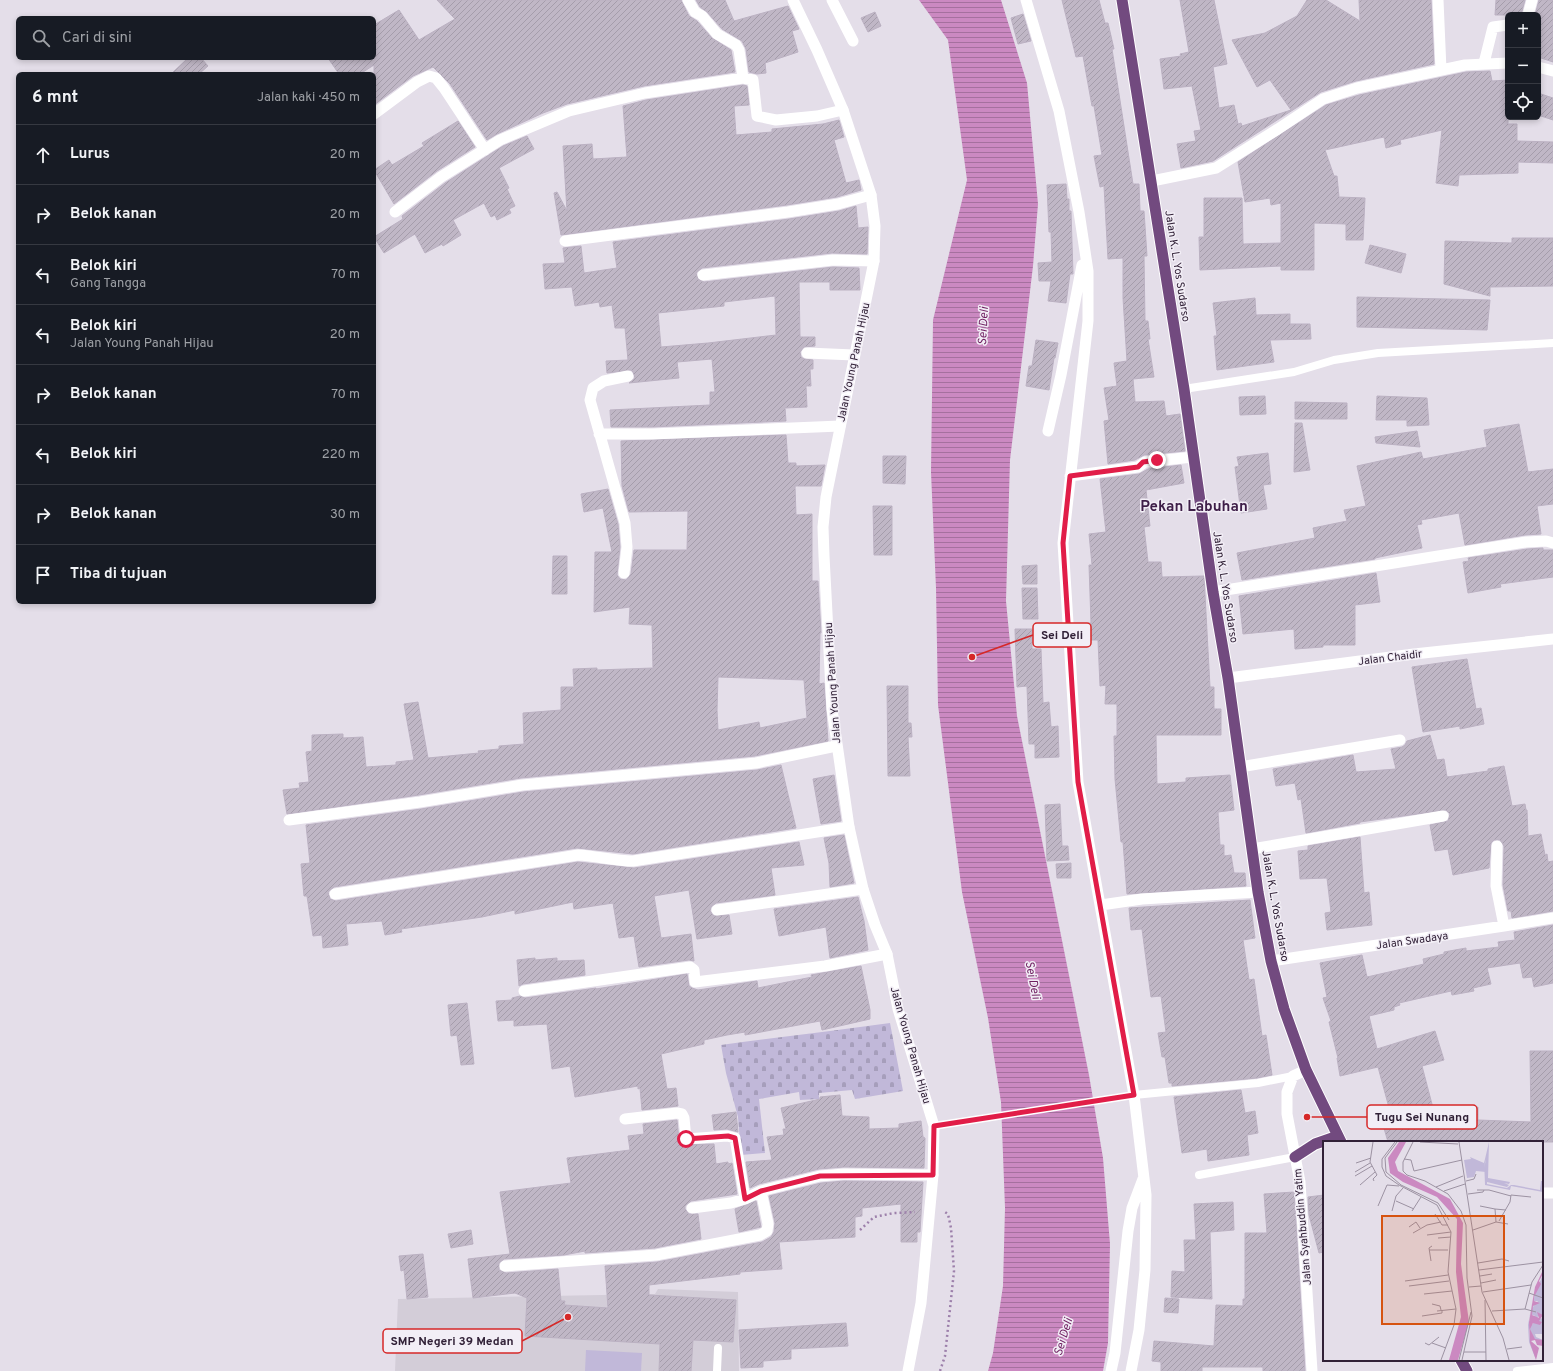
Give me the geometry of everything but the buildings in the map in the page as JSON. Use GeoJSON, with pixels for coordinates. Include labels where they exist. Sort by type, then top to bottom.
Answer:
{"type":"FeatureCollection","features":[{"type":"Feature","properties":{"kind":"highway","name":"Jalan K. L. Yos Sudarso"},"geometry":{"type":"LineString","coordinates":[[1122,0],[1184,389],[1213,592],[1228,678],[1258,892],[1284,1009],[1306,1070],[1340,1139]]}},
{"type":"Feature","properties":{"kind":"highway"},"geometry":{"type":"LineString","coordinates":[[1330,1141],[1340,1139]]}},
{"type":"Feature","properties":{"kind":"highway"},"geometry":{"type":"LineString","coordinates":[[1295,1157],[1315,1144],[1323,1142]]}},
{"type":"Feature","properties":{"kind":"highway"},"geometry":{"type":"LineString","coordinates":[[1462,1361],[1467,1371]]}},
{"type":"Feature","properties":{"kind":"street"},"geometry":{"type":"LineString","coordinates":[[688,0],[695,12],[702,16],[717,34],[736,44],[739,50],[743,78]]}},
{"type":"Feature","properties":{"kind":"street","name":"Jalan Young Panah Hijau"},"geometry":{"type":"LineString","coordinates":[[793,0],[843,110],[871,195],[875,226],[874,261],[826,497],[823,526],[832,709],[836,746],[849,827],[863,889],[875,926],[887,954],[898,1009],[934,1126],[933,1175],[922,1303],[908,1371]]}},
{"type":"Feature","properties":{"kind":"street"},"geometry":{"type":"LineString","coordinates":[[832,0],[853,41]]}},
{"type":"Feature","properties":{"kind":"street"},"geometry":{"type":"LineString","coordinates":[[1026,0],[1059,111],[1079,212],[1088,271],[1088,321],[1063,543],[1078,782],[1134,1095],[1146,1196],[1145,1270],[1138,1330],[1131,1371]]}},
{"type":"Feature","properties":{"kind":"street"},"geometry":{"type":"LineString","coordinates":[[1438,0],[1441,70]]}},
{"type":"Feature","properties":{"kind":"street"},"geometry":{"type":"LineString","coordinates":[[1529,12],[1532,0]]}},
{"type":"Feature","properties":{"kind":"street"},"geometry":{"type":"LineString","coordinates":[[1484,63],[1493,27],[1505,25]]}},
{"type":"Feature","properties":{"kind":"street"},"geometry":{"type":"LineString","coordinates":[[1152,181],[1216,168],[1226,164],[1324,99],[1357,88],[1441,70],[1484,63],[1505,63]]}},
{"type":"Feature","properties":{"kind":"street"},"geometry":{"type":"LineString","coordinates":[[1541,68],[1553,70]]}},
{"type":"Feature","properties":{"kind":"street"},"geometry":{"type":"LineString","coordinates":[[376,113],[417,82],[430,76],[436,78],[485,150]]}},
{"type":"Feature","properties":{"kind":"street"},"geometry":{"type":"LineString","coordinates":[[395,212],[441,177],[500,140],[569,111],[645,93],[743,78],[753,80],[757,116],[776,120],[816,116],[843,110]]}},
{"type":"Feature","properties":{"kind":"street"},"geometry":{"type":"LineString","coordinates":[[565,241],[788,212],[838,204],[871,195]]}},
{"type":"Feature","properties":{"kind":"street"},"geometry":{"type":"LineString","coordinates":[[1048,431],[1061,375],[1085,250]]}},
{"type":"Feature","properties":{"kind":"street"},"geometry":{"type":"LineString","coordinates":[[703,275],[833,260],[874,261]]}},
{"type":"Feature","properties":{"kind":"street"},"geometry":{"type":"LineString","coordinates":[[807,353],[854,354]]}},
{"type":"Feature","properties":{"kind":"street"},"geometry":{"type":"LineString","coordinates":[[624,573],[627,547],[625,523],[590,400],[593,388],[604,381],[628,376]]}},
{"type":"Feature","properties":{"kind":"street"},"geometry":{"type":"LineString","coordinates":[[599,434],[652,434],[840,426]]}},
{"type":"Feature","properties":{"kind":"street"},"geometry":{"type":"LineString","coordinates":[[1070,476],[1138,467],[1143,462],[1193,457]]}},
{"type":"Feature","properties":{"kind":"street"},"geometry":{"type":"LineString","coordinates":[[1213,592],[1526,542],[1546,541],[1553,543]]}},
{"type":"Feature","properties":{"kind":"street","name":"Jalan Chaidir"},"geometry":{"type":"LineString","coordinates":[[1228,678],[1414,654],[1553,639]]}},
{"type":"Feature","properties":{"kind":"street"},"geometry":{"type":"LineString","coordinates":[[1240,767],[1400,740]]}},
{"type":"Feature","properties":{"kind":"street"},"geometry":{"type":"LineString","coordinates":[[289,820],[420,802],[522,785],[756,763],[836,746]]}},
{"type":"Feature","properties":{"kind":"street"},"geometry":{"type":"LineString","coordinates":[[1252,849],[1443,816]]}},
{"type":"Feature","properties":{"kind":"street"},"geometry":{"type":"LineString","coordinates":[[335,894],[578,855],[618,861],[633,861],[849,827]]}},
{"type":"Feature","properties":{"kind":"street"},"geometry":{"type":"LineString","coordinates":[[1497,846],[1496,886],[1504,926]]}},
{"type":"Feature","properties":{"kind":"street"},"geometry":{"type":"LineString","coordinates":[[717,910],[863,889]]}},
{"type":"Feature","properties":{"kind":"street"},"geometry":{"type":"LineString","coordinates":[[1100,905],[1142,899],[1258,892]]}},
{"type":"Feature","properties":{"kind":"street","name":"Jalan Swadaya"},"geometry":{"type":"LineString","coordinates":[[1272,960],[1553,918]]}},
{"type":"Feature","properties":{"kind":"street"},"geometry":{"type":"LineString","coordinates":[[524,991],[690,967],[694,970],[695,982],[825,966],[887,954]]}},
{"type":"Feature","properties":{"kind":"street"},"geometry":{"type":"LineString","coordinates":[[1293,1076],[1306,1070]]}},
{"type":"Feature","properties":{"kind":"street","name":"Jalan Syahbuddin Yatim"},"geometry":{"type":"LineString","coordinates":[[1293,1076],[1287,1092],[1287,1114],[1300,1182],[1312,1371]]}},
{"type":"Feature","properties":{"kind":"street"},"geometry":{"type":"LineString","coordinates":[[625,1119],[677,1113],[682,1114],[684,1118],[686,1139],[728,1136],[735,1138],[745,1199]]}},
{"type":"Feature","properties":{"kind":"street"},"geometry":{"type":"LineString","coordinates":[[692,1208],[731,1203],[745,1199],[761,1191],[820,1176],[933,1175]]}},
{"type":"Feature","properties":{"kind":"street"},"geometry":{"type":"LineString","coordinates":[[1111,1371],[1115,1353],[1128,1231],[1132,1208],[1144,1176]]}},
{"type":"Feature","properties":{"kind":"street"},"geometry":{"type":"LineString","coordinates":[[505,1266],[656,1255],[760,1235],[767,1231],[768,1224],[761,1191]]}},
{"type":"Feature","properties":{"kind":"lane"},"geometry":{"type":"LineString","coordinates":[[1184,389],[1294,372],[1334,360],[1378,353],[1553,343]]}},
{"type":"Feature","properties":{"kind":"lane"},"geometry":{"type":"LineString","coordinates":[[934,1126],[1134,1095],[1258,1083],[1293,1076]]}},
{"type":"Feature","properties":{"kind":"lane"},"geometry":{"type":"LineString","coordinates":[[1199,1175],[1295,1157]]}},
{"type":"Feature","properties":{"kind":"lane"},"geometry":{"type":"LineString","coordinates":[[717,1371],[718,1348]]}},
{"type":"Feature","properties":{"kind":"lane"},"geometry":{"type":"LineString","coordinates":[[1518,1371],[1553,1367]]}},
{"type":"Feature","properties":{"kind":"path"},"geometry":{"type":"LineString","coordinates":[[931,1199],[948,1214],[951,1228],[954,1271],[945,1356],[940,1371]]}},
{"type":"Feature","properties":{"kind":"path"},"geometry":{"type":"LineString","coordinates":[[860,1230],[874,1216],[894,1213],[930,1212]]}},
{"type":"Feature","properties":{"kind":"shaded area"},"geometry":{"type":"Polygon","coordinates":[[[658,1289],[738,1292],[739,1371],[395,1371],[398,1299],[655,1294],[658,1289]]]}},
{"type":"Feature","properties":{"kind":"green space"},"geometry":{"type":"Polygon","coordinates":[[[890,1023],[903,1091],[855,1099],[852,1090],[819,1093],[819,1099],[800,1100],[799,1092],[759,1099],[765,1153],[741,1155],[738,1117],[726,1073],[721,1045],[890,1023]]]}},
{"type":"Feature","properties":{"kind":"green space"},"geometry":{"type":"Polygon","coordinates":[[[586,1350],[642,1353],[641,1371],[585,1371],[586,1350]]]}},
{"type":"Feature","properties":{"kind":"water"},"geometry":{"type":"Polygon","coordinates":[[[919,0],[1001,0],[1027,83],[1038,204],[1033,266],[1010,460],[1006,601],[1017,716],[1089,1075],[1103,1158],[1110,1244],[1108,1343],[1103,1371],[988,1371],[993,1353],[1003,1286],[1005,1208],[1001,1102],[988,1018],[962,892],[938,705],[936,588],[931,472],[933,320],[967,180],[948,40],[919,0]]]}},
{"type":"Feature","properties":{"kind":"place","name":"Sei Deli"},"geometry":{"type":"Point","coordinates":[972,657]}},
{"type":"Feature","properties":{"kind":"place","name":"Tugu Sei Nunang"},"geometry":{"type":"Point","coordinates":[1307,1117]}},
{"type":"Feature","properties":{"kind":"place","name":"SMP Negeri 39 Medan"},"geometry":{"type":"Point","coordinates":[568,1317]}},
{"type":"Feature","properties":{"kind":"district","name":"Pekan Labuhan"},"geometry":{"type":"Point","coordinates":[1194,506]}},
{"type":"Feature","properties":{"kind":"route"},"geometry":{"type":"LineString","coordinates":[[686,1139],[728,1136],[735,1138],[745,1199],[761,1191],[820,1176],[844,1174],[933,1175],[934,1126],[1134,1095],[1078,782],[1063,543],[1070,476],[1138,467],[1143,462],[1157,460]]}}]}
